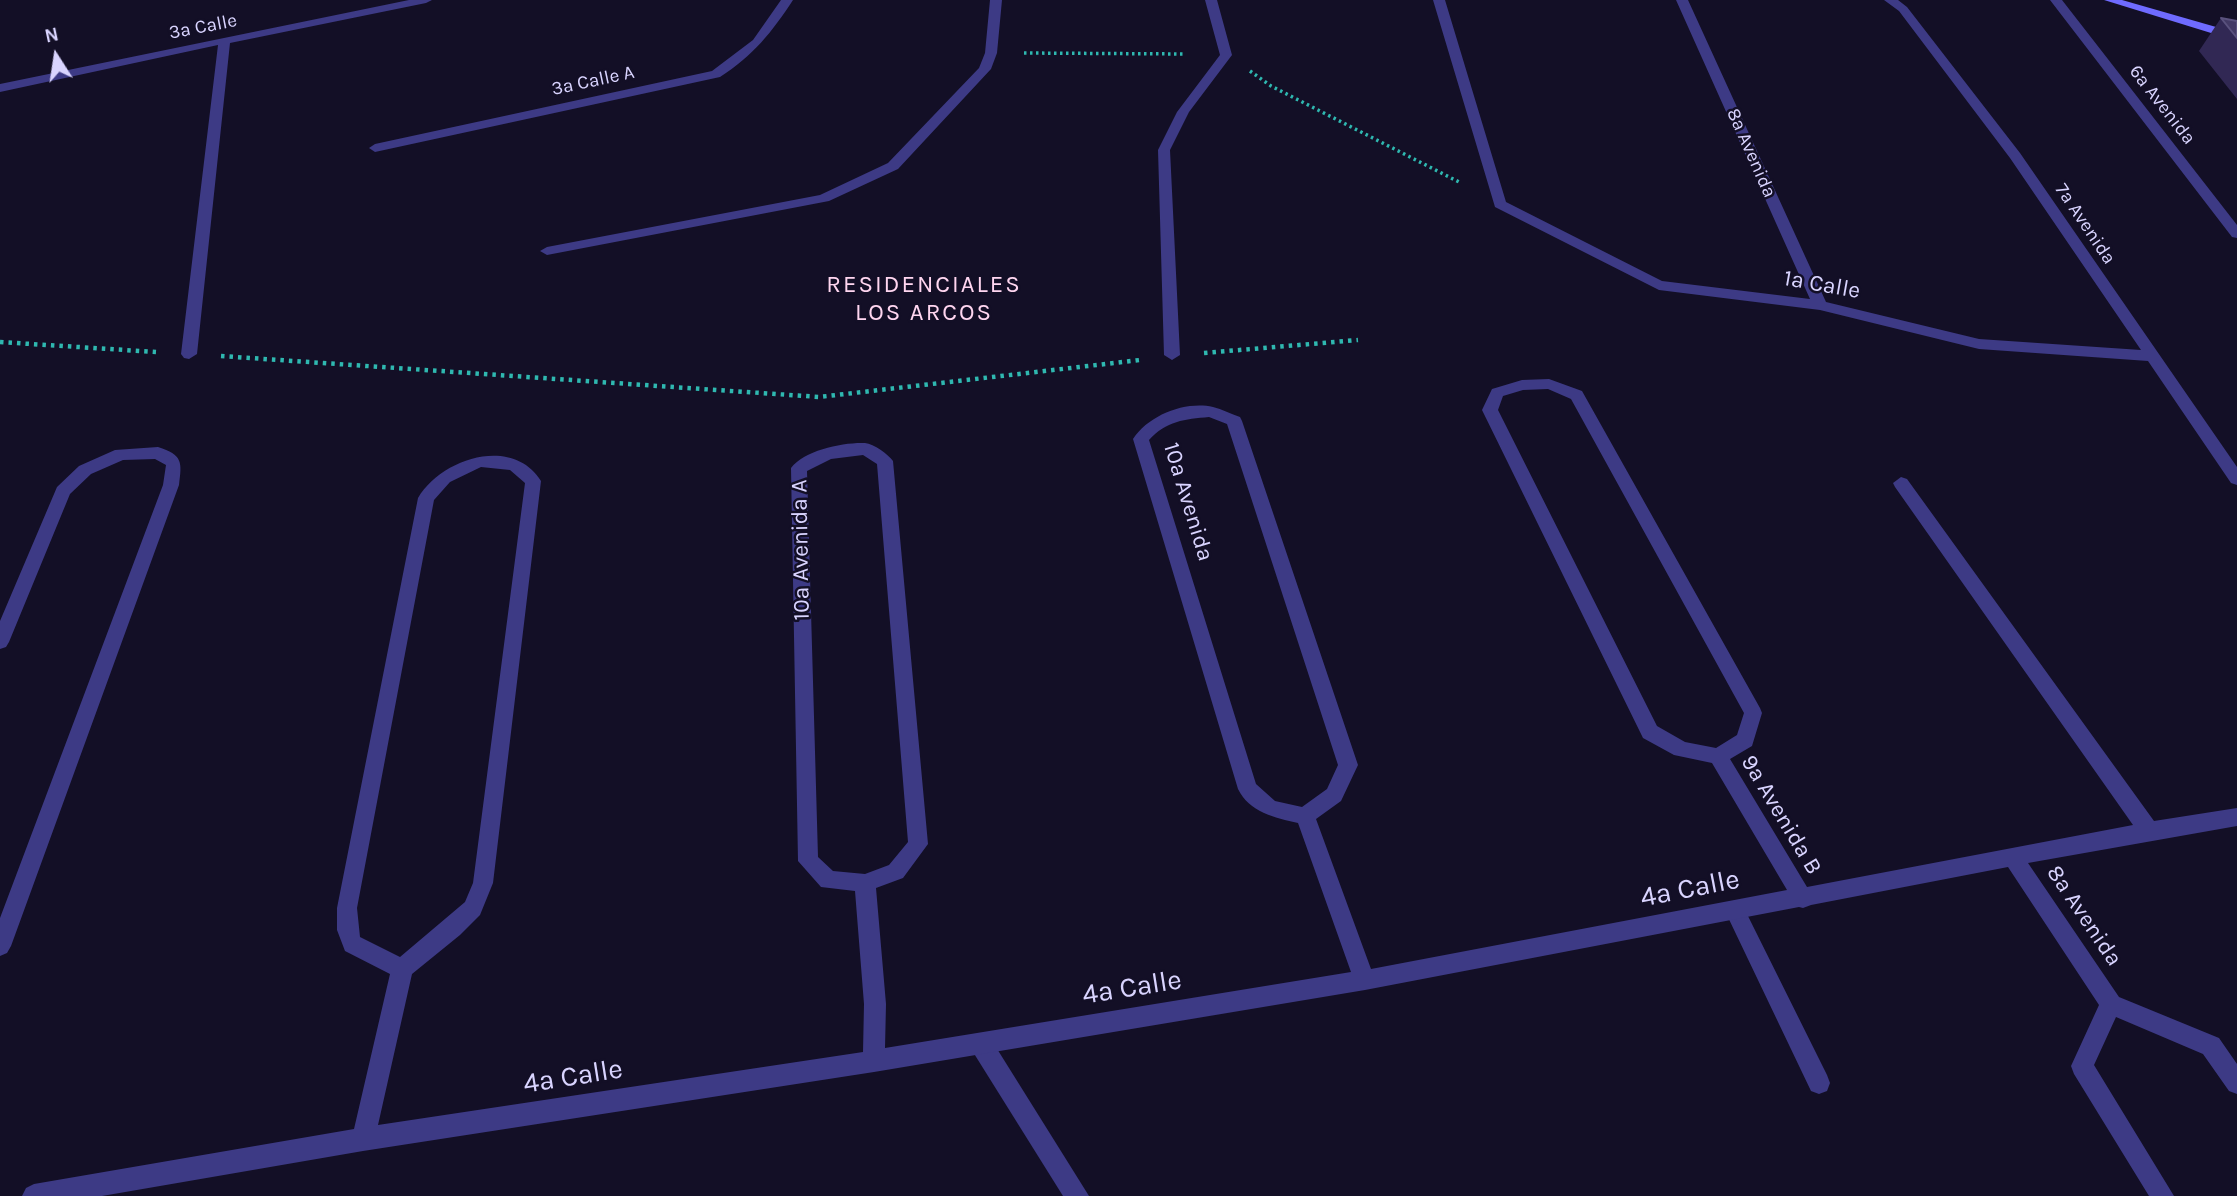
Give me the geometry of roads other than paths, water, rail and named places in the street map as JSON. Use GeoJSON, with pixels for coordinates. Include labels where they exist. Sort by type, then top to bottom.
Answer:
{"type":"FeatureCollection","features":[{"type":"Feature","properties":{"kind":"main road"},"geometry":{"type":"LineString","coordinates":[[2110,0],[2237,37]]}},
{"type":"Feature","properties":{"kind":"street","name":"3a Calle"},"geometry":{"type":"LineString","coordinates":[[0,88],[28,80],[426,0]]}},
{"type":"Feature","properties":{"kind":"street","name":"3a Calle A"},"geometry":{"type":"LineString","coordinates":[[375,148],[716,74],[743,58],[760,43],[787,0]]}},
{"type":"Feature","properties":{"kind":"street"},"geometry":{"type":"LineString","coordinates":[[547,251],[824,198],[892,166],[985,69],[991,53],[996,0]]}},
{"type":"Feature","properties":{"kind":"street"},"geometry":{"type":"LineString","coordinates":[[1172,355],[1164,150],[1172,128],[1184,108],[1226,55],[1211,0]]}},
{"type":"Feature","properties":{"kind":"street","name":"1a Calle"},"geometry":{"type":"LineString","coordinates":[[1439,0],[1500,204],[1659,285],[1820,305],[1979,344],[2153,356]]}},
{"type":"Feature","properties":{"kind":"street","name":"8a Avenida"},"geometry":{"type":"LineString","coordinates":[[1682,0],[1820,305]]}},
{"type":"Feature","properties":{"kind":"street","name":"7a Avenida"},"geometry":{"type":"LineString","coordinates":[[1890,0],[1903,9],[2015,156],[2237,479]]}},
{"type":"Feature","properties":{"kind":"street","name":"6a Avenida"},"geometry":{"type":"LineString","coordinates":[[2056,0],[2237,234]]}},
{"type":"Feature","properties":{"kind":"street"},"geometry":{"type":"LineString","coordinates":[[189,354],[224,41]]}},
{"type":"Feature","properties":{"kind":"street"},"geometry":{"type":"LineString","coordinates":[[1549,384],[1577,395],[1753,713],[1745,740],[1718,757],[1681,749],[1650,732],[1490,410],[1497,393],[1522,385],[1549,384]]}},
{"type":"Feature","properties":{"kind":"street","name":"10a Avenida"},"geometry":{"type":"LineString","coordinates":[[1210,412],[1234,421],[1348,765],[1334,795],[1305,816],[1270,808],[1248,789],[1141,439],[1153,423],[1179,414],[1210,412]]}},
{"type":"Feature","properties":{"kind":"street","name":"10a Avenida A"},"geometry":{"type":"LineString","coordinates":[[866,449],[885,461],[918,844],[896,872],[865,883],[828,880],[808,861],[799,468],[814,458],[839,451],[866,449]]}},
{"type":"Feature","properties":{"kind":"street"},"geometry":{"type":"LineString","coordinates":[[0,642],[63,491],[85,470],[121,454],[158,453],[174,463],[171,485],[0,946]]}},
{"type":"Feature","properties":{"kind":"street"},"geometry":{"type":"LineString","coordinates":[[363,1139],[377,1088],[402,969],[453,928],[473,908],[483,883],[533,481],[514,465],[479,461],[444,478],[426,498],[347,908],[347,930],[352,944],[402,969]]}},
{"type":"Feature","properties":{"kind":"street"},"geometry":{"type":"LineString","coordinates":[[1901,483],[2149,831]]}},
{"type":"Feature","properties":{"kind":"street","name":"9a Avenida B"},"geometry":{"type":"LineString","coordinates":[[1718,757],[1803,899]]}},
{"type":"Feature","properties":{"kind":"street"},"geometry":{"type":"LineString","coordinates":[[1305,816],[1365,981]]}},
{"type":"Feature","properties":{"kind":"street","name":"4a Calle"},"geometry":{"type":"LineString","coordinates":[[34,1196],[363,1139],[874,1061],[1365,981],[2149,831],[2237,817]]}},
{"type":"Feature","properties":{"kind":"street","name":"8a Avenida"},"geometry":{"type":"LineString","coordinates":[[2013,858],[2111,1004]]}},
{"type":"Feature","properties":{"kind":"street"},"geometry":{"type":"LineString","coordinates":[[865,883],[875,1004],[874,1061]]}},
{"type":"Feature","properties":{"kind":"street"},"geometry":{"type":"LineString","coordinates":[[1735,911],[1819,1083]]}},
{"type":"Feature","properties":{"kind":"street"},"geometry":{"type":"LineString","coordinates":[[2162,1196],[2082,1066],[2111,1004],[2211,1046],[2237,1083]]}},
{"type":"Feature","properties":{"kind":"street"},"geometry":{"type":"LineString","coordinates":[[981,1044],[1077,1196]]}},
{"type":"Feature","properties":{"kind":"district","name":"RESIDENCIALES LOS ARCOS"},"geometry":{"type":"Point","coordinates":[924,299]}}]}
